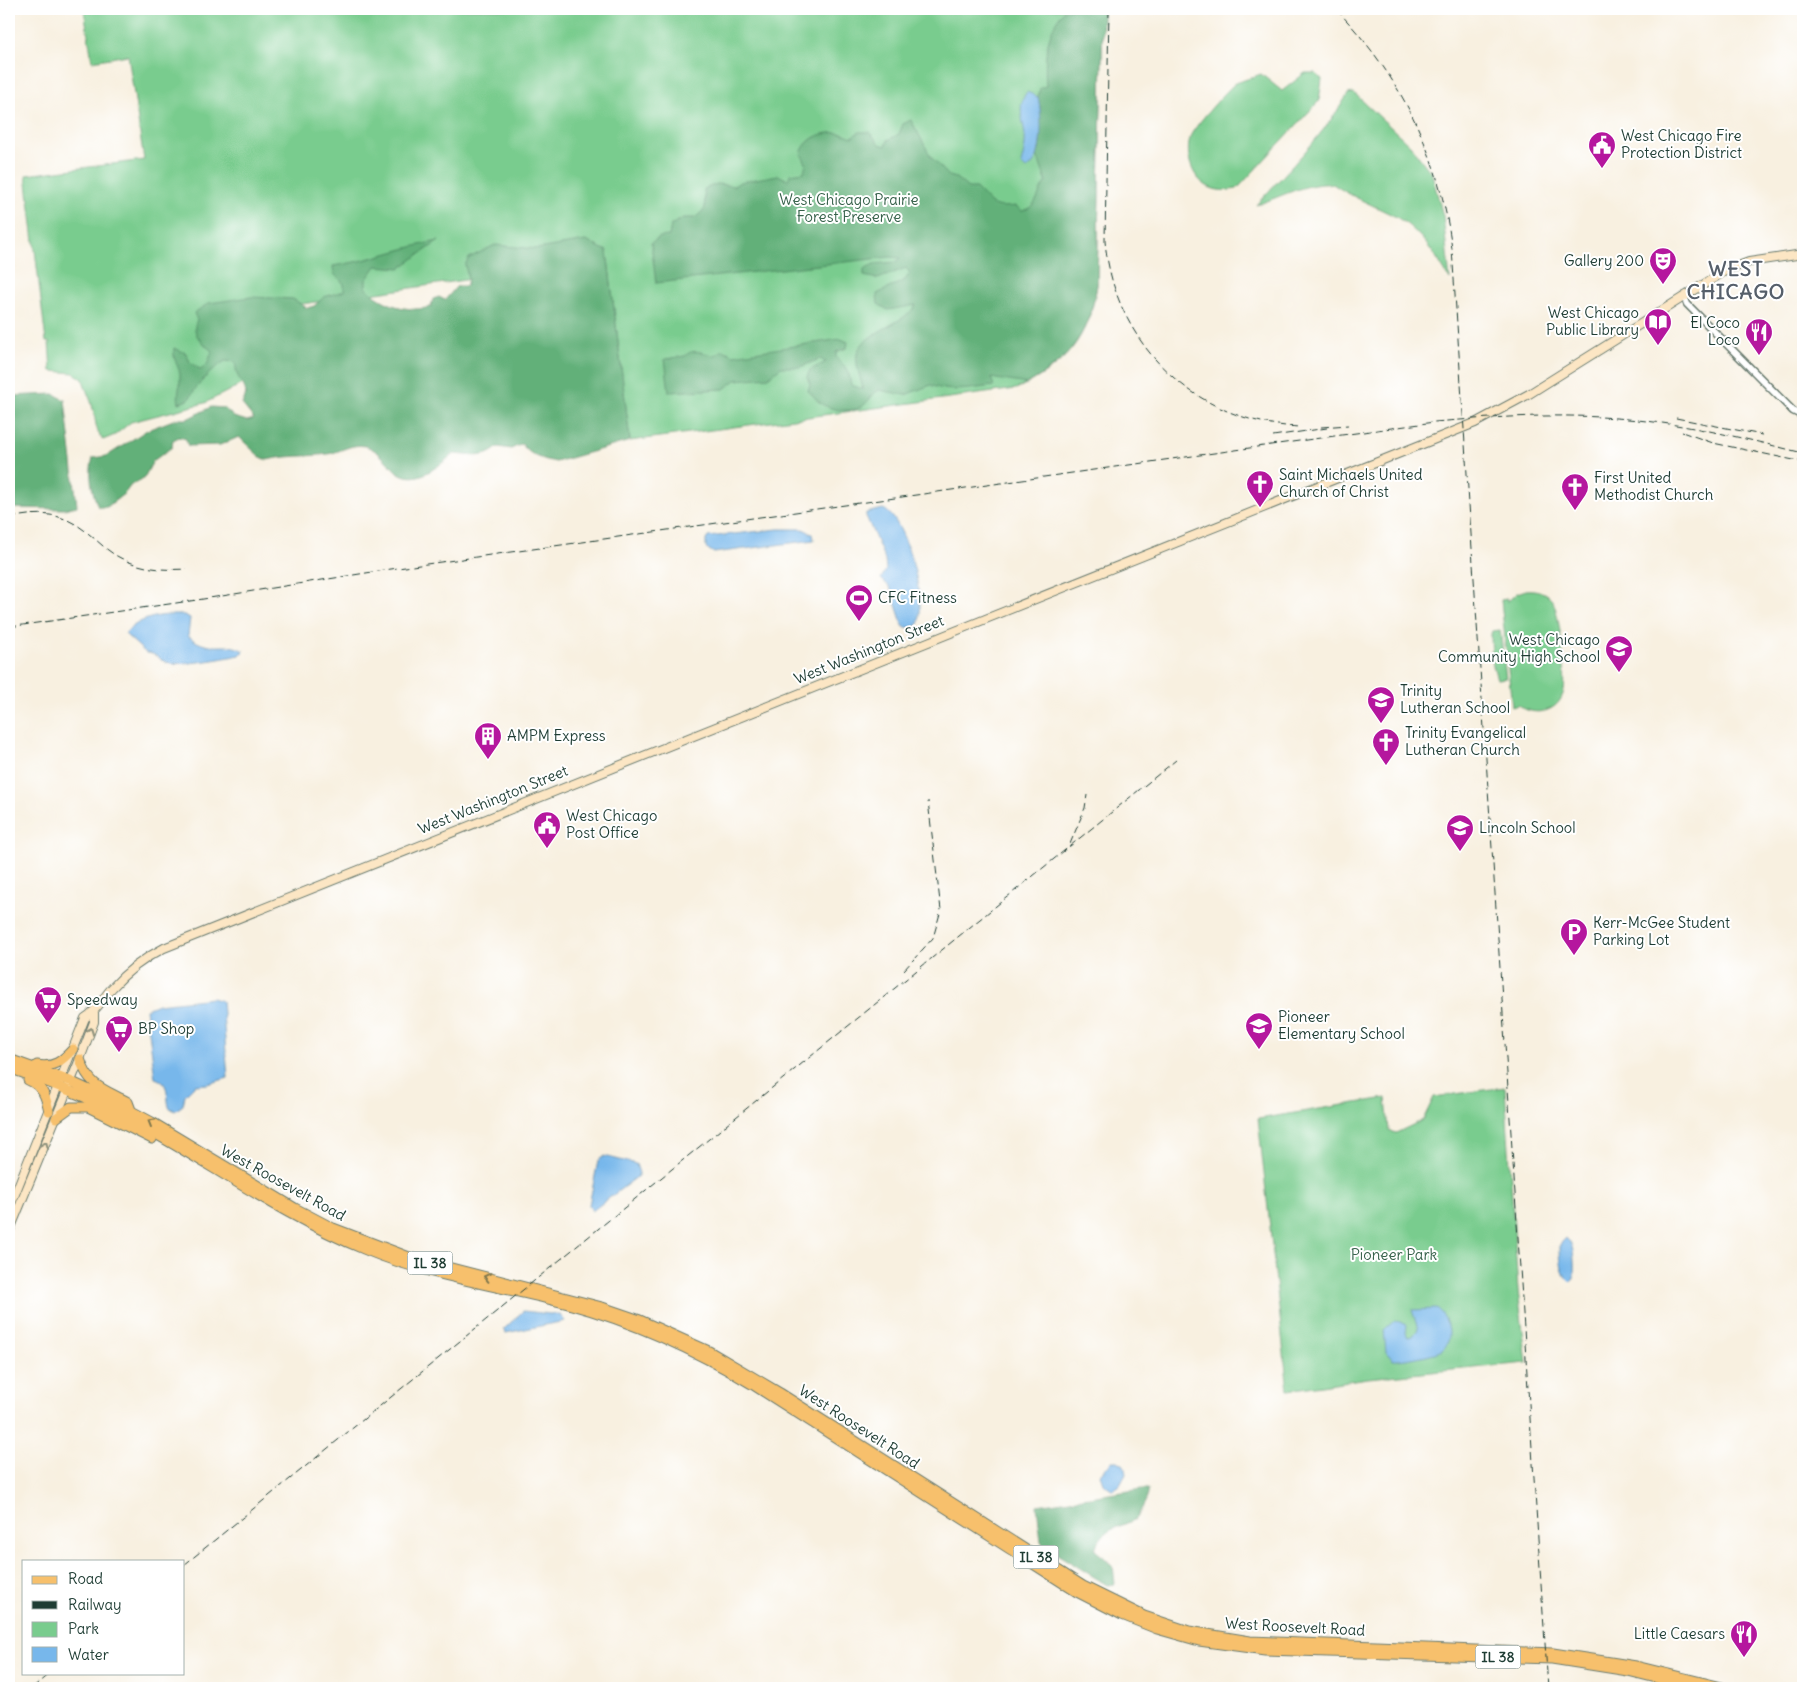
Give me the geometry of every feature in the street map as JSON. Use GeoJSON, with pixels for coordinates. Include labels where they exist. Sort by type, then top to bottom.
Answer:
{"type":"FeatureCollection","features":[{"type":"Feature","properties":{"kind":"main road","name":"West Washington Street"},"geometry":{"type":"LineString","coordinates":[[64,1084],[73,1050],[85,1018],[94,1013],[111,989],[130,971],[152,954],[176,942],[1475,423],[1529,394],[1725,271],[1742,263],[1803,254]]}},
{"type":"Feature","properties":{"kind":"main road","name":"West Washington Street"},"geometry":{"type":"LineString","coordinates":[[64,1084],[80,1059],[94,1022],[94,1013]]}},
{"type":"Feature","properties":{"kind":"main road"},"geometry":{"type":"LineString","coordinates":[[23,1063],[46,1067],[63,1060],[73,1050]]}},
{"type":"Feature","properties":{"kind":"main road","name":"West Roosevelt Road"},"geometry":{"type":"LineString","coordinates":[[9,1058],[23,1063],[108,1108],[292,1215],[369,1251],[449,1277],[583,1309],[638,1328],[699,1355],[769,1395],[1084,1596],[1122,1615],[1157,1629],[1199,1640],[1265,1650],[1552,1659],[1628,1671],[1696,1688]]}},
{"type":"Feature","properties":{"kind":"main road"},"geometry":{"type":"LineString","coordinates":[[80,1059],[84,1073],[92,1083],[128,1102],[130,1110]]}},
{"type":"Feature","properties":{"kind":"main road","name":"West Roosevelt Road"},"geometry":{"type":"LineString","coordinates":[[9,1068],[64,1084],[130,1110],[295,1208],[340,1231],[409,1257],[602,1307],[640,1320],[709,1351],[780,1393],[1083,1586],[1144,1616],[1189,1631],[1250,1641],[1553,1653],[1642,1668],[1726,1688]]}},
{"type":"Feature","properties":{"kind":"main road"},"geometry":{"type":"LineString","coordinates":[[9,1074],[31,1081],[40,1087],[53,1114]]}},
{"type":"Feature","properties":{"kind":"main road"},"geometry":{"type":"LineString","coordinates":[[9,1232],[64,1084]]}},
{"type":"Feature","properties":{"kind":"main road"},"geometry":{"type":"LineString","coordinates":[[9,1209],[53,1114],[71,1107],[88,1107],[162,1144],[176,1146]]}},
{"type":"Feature","properties":{"kind":"street"},"geometry":{"type":"LineString","coordinates":[[1684,296],[1687,304],[1740,358],[1793,411],[1803,416]]}},
{"type":"Feature","properties":{"kind":"green space","name":"West Chicago Prairie Forest Preserve"},"geometry":{"type":"Polygon","coordinates":[[[84,9],[1103,9],[1097,285],[1088,321],[1072,349],[1061,360],[1048,371],[1016,389],[630,441],[608,259],[275,308],[244,383],[205,403],[131,422],[115,435],[103,440],[97,429],[92,405],[83,379],[74,373],[51,371],[49,342],[46,342],[26,175],[144,160],[128,55],[92,61],[84,9]]]}},
{"type":"Feature","properties":{"kind":"green space"},"geometry":{"type":"Polygon","coordinates":[[[1065,9],[1103,9],[1097,285],[1089,317],[1083,331],[1066,355],[1042,375],[1027,384],[991,378],[994,386],[970,389],[954,390],[931,385],[905,395],[879,390],[861,407],[849,410],[829,408],[808,391],[810,384],[807,377],[810,370],[826,362],[820,359],[800,367],[781,367],[769,377],[736,380],[724,389],[669,392],[665,359],[685,356],[696,351],[715,355],[723,350],[734,355],[841,339],[848,342],[847,348],[836,352],[836,357],[848,370],[851,385],[863,389],[857,363],[857,354],[860,347],[874,334],[903,317],[916,305],[888,310],[878,304],[877,294],[905,280],[910,273],[906,268],[878,279],[864,276],[864,269],[874,264],[896,262],[900,258],[890,257],[656,283],[651,243],[660,237],[669,236],[671,225],[683,218],[695,218],[705,209],[704,189],[717,184],[734,186],[740,182],[778,175],[788,180],[790,174],[804,172],[806,163],[801,154],[804,147],[815,137],[822,134],[837,133],[852,137],[859,132],[870,132],[879,144],[886,146],[888,140],[899,134],[903,124],[911,120],[931,157],[949,176],[956,178],[968,188],[976,188],[989,202],[996,206],[1016,206],[1022,211],[1028,209],[1035,202],[1046,181],[1037,155],[1040,147],[1040,107],[1038,97],[1040,88],[1046,86],[1045,65],[1050,36],[1065,9]]]}},
{"type":"Feature","properties":{"kind":"green space"},"geometry":{"type":"Polygon","coordinates":[[[1305,73],[1315,73],[1322,79],[1319,101],[1237,189],[1218,190],[1203,183],[1197,177],[1190,161],[1189,144],[1191,135],[1219,99],[1236,83],[1261,74],[1282,91],[1305,73]]]}},
{"type":"Feature","properties":{"kind":"green space"},"geometry":{"type":"Polygon","coordinates":[[[1354,93],[1410,145],[1432,174],[1443,216],[1450,280],[1428,246],[1414,230],[1398,218],[1333,184],[1313,185],[1256,205],[1317,138],[1348,94],[1354,93]]]}},
{"type":"Feature","properties":{"kind":"green space"},"geometry":{"type":"Polygon","coordinates":[[[439,241],[400,268],[376,266],[366,280],[366,288],[380,299],[396,306],[422,309],[431,307],[433,299],[439,297],[445,300],[457,286],[466,286],[468,279],[465,265],[469,258],[495,245],[537,249],[586,241],[607,251],[630,441],[556,462],[532,454],[522,444],[511,449],[498,447],[488,454],[482,455],[454,454],[424,474],[408,477],[400,474],[377,452],[369,447],[360,445],[328,454],[282,457],[267,460],[259,456],[239,437],[220,445],[188,446],[186,439],[179,437],[173,440],[172,447],[153,461],[144,478],[131,485],[125,493],[107,507],[98,507],[91,482],[93,458],[107,456],[147,430],[176,419],[187,419],[211,407],[224,408],[234,417],[247,421],[254,419],[242,404],[246,392],[237,374],[235,362],[225,361],[219,365],[204,379],[188,400],[179,403],[180,375],[174,357],[174,348],[186,353],[190,362],[201,370],[208,363],[212,351],[201,341],[196,333],[195,325],[197,320],[194,313],[209,303],[251,297],[293,299],[307,308],[314,306],[324,297],[344,291],[344,284],[334,274],[333,266],[439,241]]]}},
{"type":"Feature","properties":{"kind":"green space"},"geometry":{"type":"Polygon","coordinates":[[[54,394],[65,400],[77,506],[64,509],[9,508],[9,396],[54,394]]]}},
{"type":"Feature","properties":{"kind":"green space"},"geometry":{"type":"Polygon","coordinates":[[[1526,590],[1541,592],[1553,602],[1558,618],[1563,659],[1565,683],[1562,697],[1552,708],[1539,712],[1525,709],[1518,705],[1512,707],[1501,600],[1507,599],[1507,602],[1517,593],[1526,590]]]}},
{"type":"Feature","properties":{"kind":"green space"},"geometry":{"type":"Polygon","coordinates":[[[1500,630],[1506,678],[1497,679],[1492,662],[1491,634],[1492,631],[1500,630]]]}},
{"type":"Feature","properties":{"kind":"green space","name":"Pioneer Park"},"geometry":{"type":"Polygon","coordinates":[[[1505,1087],[1518,1291],[1527,1363],[1368,1378],[1288,1390],[1258,1119],[1386,1098],[1389,1131],[1396,1133],[1423,1120],[1434,1097],[1505,1087]]]}},
{"type":"Feature","properties":{"kind":"green space"},"geometry":{"type":"Polygon","coordinates":[[[1148,1489],[1148,1495],[1137,1518],[1107,1532],[1098,1542],[1095,1550],[1113,1565],[1115,1584],[1107,1585],[1044,1546],[1041,1541],[1037,1505],[1148,1489]]]}},
{"type":"Feature","properties":{"kind":"water"},"geometry":{"type":"Polygon","coordinates":[[[1027,92],[1038,97],[1041,137],[1036,157],[1032,165],[1026,169],[1021,164],[1025,140],[1021,108],[1027,92]]]}},
{"type":"Feature","properties":{"kind":"water"},"geometry":{"type":"Polygon","coordinates":[[[883,509],[891,515],[899,528],[913,563],[920,601],[920,616],[917,626],[907,628],[903,626],[890,587],[881,579],[886,570],[885,560],[866,513],[883,509]]]}},
{"type":"Feature","properties":{"kind":"water"},"geometry":{"type":"Polygon","coordinates":[[[778,529],[803,529],[813,534],[814,540],[714,553],[706,548],[708,537],[778,529]]]}},
{"type":"Feature","properties":{"kind":"water"},"geometry":{"type":"Polygon","coordinates":[[[185,615],[190,618],[188,636],[196,642],[211,646],[230,646],[244,651],[240,655],[214,660],[192,663],[166,662],[152,654],[146,653],[125,634],[137,623],[153,617],[185,615]]]}},
{"type":"Feature","properties":{"kind":"water"},"geometry":{"type":"Polygon","coordinates":[[[212,998],[222,1001],[228,1078],[207,1084],[195,1085],[185,1095],[183,1105],[175,1111],[169,1107],[165,1086],[160,1080],[155,1078],[146,1009],[158,1004],[212,998]]]}},
{"type":"Feature","properties":{"kind":"water"},"geometry":{"type":"Polygon","coordinates":[[[604,1156],[636,1164],[639,1173],[637,1177],[592,1211],[589,1205],[598,1161],[604,1156]]]}},
{"type":"Feature","properties":{"kind":"water"},"geometry":{"type":"Polygon","coordinates":[[[1566,1238],[1569,1241],[1574,1256],[1574,1278],[1570,1282],[1562,1270],[1561,1259],[1560,1244],[1566,1238]]]}},
{"type":"Feature","properties":{"kind":"water"},"geometry":{"type":"Polygon","coordinates":[[[1437,1309],[1447,1323],[1449,1335],[1446,1346],[1442,1350],[1433,1353],[1393,1360],[1386,1352],[1384,1330],[1395,1320],[1407,1325],[1406,1333],[1408,1337],[1413,1336],[1418,1329],[1412,1310],[1437,1309]]]}},
{"type":"Feature","properties":{"kind":"water"},"geometry":{"type":"Polygon","coordinates":[[[523,1311],[560,1315],[565,1321],[506,1333],[503,1330],[523,1311]]]}},
{"type":"Feature","properties":{"kind":"water"},"geometry":{"type":"Polygon","coordinates":[[[1112,1461],[1118,1461],[1124,1465],[1126,1474],[1120,1485],[1113,1490],[1103,1483],[1100,1474],[1112,1461]]]}},
{"type":"Feature","properties":{"kind":"railway"},"geometry":{"type":"LineString","coordinates":[[1109,9],[1105,241],[1112,279],[1125,314],[1144,345],[1167,372],[1196,394],[1228,411],[1263,422],[1301,427]]}},
{"type":"Feature","properties":{"kind":"railway"},"geometry":{"type":"LineString","coordinates":[[1336,9],[1380,62],[1414,119],[1438,181],[1452,249],[1548,1688]]}},
{"type":"Feature","properties":{"kind":"railway"},"geometry":{"type":"LineString","coordinates":[[9,627],[197,600],[391,569],[1434,422],[1544,416],[1627,419],[1711,431],[1803,453]]}},
{"type":"Feature","properties":{"kind":"railway"},"geometry":{"type":"LineString","coordinates":[[1676,418],[1762,435]]}},
{"type":"Feature","properties":{"kind":"railway"},"geometry":{"type":"LineString","coordinates":[[1321,427],[1348,425]]}},
{"type":"Feature","properties":{"kind":"railway"},"geometry":{"type":"LineString","coordinates":[[1273,436],[1327,428]]}},
{"type":"Feature","properties":{"kind":"railway"},"geometry":{"type":"LineString","coordinates":[[1682,432],[1713,443],[1803,462]]}},
{"type":"Feature","properties":{"kind":"railway"},"geometry":{"type":"LineString","coordinates":[[9,518],[40,514],[53,515],[77,525],[122,559],[153,568],[186,569]]}},
{"type":"Feature","properties":{"kind":"railway"},"geometry":{"type":"LineString","coordinates":[[185,1564],[1176,760]]}},
{"type":"Feature","properties":{"kind":"railway"},"geometry":{"type":"LineString","coordinates":[[1070,844],[1085,808],[1087,795]]}},
{"type":"Feature","properties":{"kind":"railway"},"geometry":{"type":"LineString","coordinates":[[904,970],[933,938],[941,910],[928,801]]}},
{"type":"Feature","properties":{"kind":"railway"},"geometry":{"type":"LineString","coordinates":[[32,1688],[49,1674]]}},
{"type":"Feature","properties":{"kind":"place","name":"West Chicago Fire Protection District"},"geometry":{"type":"Point","coordinates":[1602,169]}},
{"type":"Feature","properties":{"kind":"place","name":"Gallery 200"},"geometry":{"type":"Point","coordinates":[1663,285]}},
{"type":"Feature","properties":{"kind":"place","name":"West Chicago Public Library"},"geometry":{"type":"Point","coordinates":[1658,346]}},
{"type":"Feature","properties":{"kind":"place","name":"El Coco Loco"},"geometry":{"type":"Point","coordinates":[1759,356]}},
{"type":"Feature","properties":{"kind":"place","name":"Saint Michaels United Church of Christ"},"geometry":{"type":"Point","coordinates":[1260,508]}},
{"type":"Feature","properties":{"kind":"place","name":"First United Methodist Church"},"geometry":{"type":"Point","coordinates":[1575,511]}},
{"type":"Feature","properties":{"kind":"place","name":"CFC Fitness"},"geometry":{"type":"Point","coordinates":[859,622]}},
{"type":"Feature","properties":{"kind":"place","name":"West Chicago Community High School"},"geometry":{"type":"Point","coordinates":[1619,673]}},
{"type":"Feature","properties":{"kind":"place","name":"Trinity Lutheran School"},"geometry":{"type":"Point","coordinates":[1381,724]}},
{"type":"Feature","properties":{"kind":"place","name":"AMPM Express"},"geometry":{"type":"Point","coordinates":[488,760]}},
{"type":"Feature","properties":{"kind":"place","name":"Trinity Evangelical Lutheran Church"},"geometry":{"type":"Point","coordinates":[1386,766]}},
{"type":"Feature","properties":{"kind":"place","name":"West Chicago Post Office"},"geometry":{"type":"Point","coordinates":[547,849]}},
{"type":"Feature","properties":{"kind":"place","name":"Lincoln School"},"geometry":{"type":"Point","coordinates":[1460,852]}},
{"type":"Feature","properties":{"kind":"place","name":"Kerr-McGee Student Parking Lot"},"geometry":{"type":"Point","coordinates":[1574,956]}},
{"type":"Feature","properties":{"kind":"place","name":"Speedway"},"geometry":{"type":"Point","coordinates":[48,1024]}},
{"type":"Feature","properties":{"kind":"place","name":"Pioneer Elementary School"},"geometry":{"type":"Point","coordinates":[1259,1050]}},
{"type":"Feature","properties":{"kind":"place","name":"BP Shop"},"geometry":{"type":"Point","coordinates":[119,1053]}},
{"type":"Feature","properties":{"kind":"place","name":"Little Caesars"},"geometry":{"type":"Point","coordinates":[1744,1658]}},
{"type":"Feature","properties":{"kind":"district","name":"WEST CHICAGO"},"geometry":{"type":"Point","coordinates":[1736,280]}}]}
